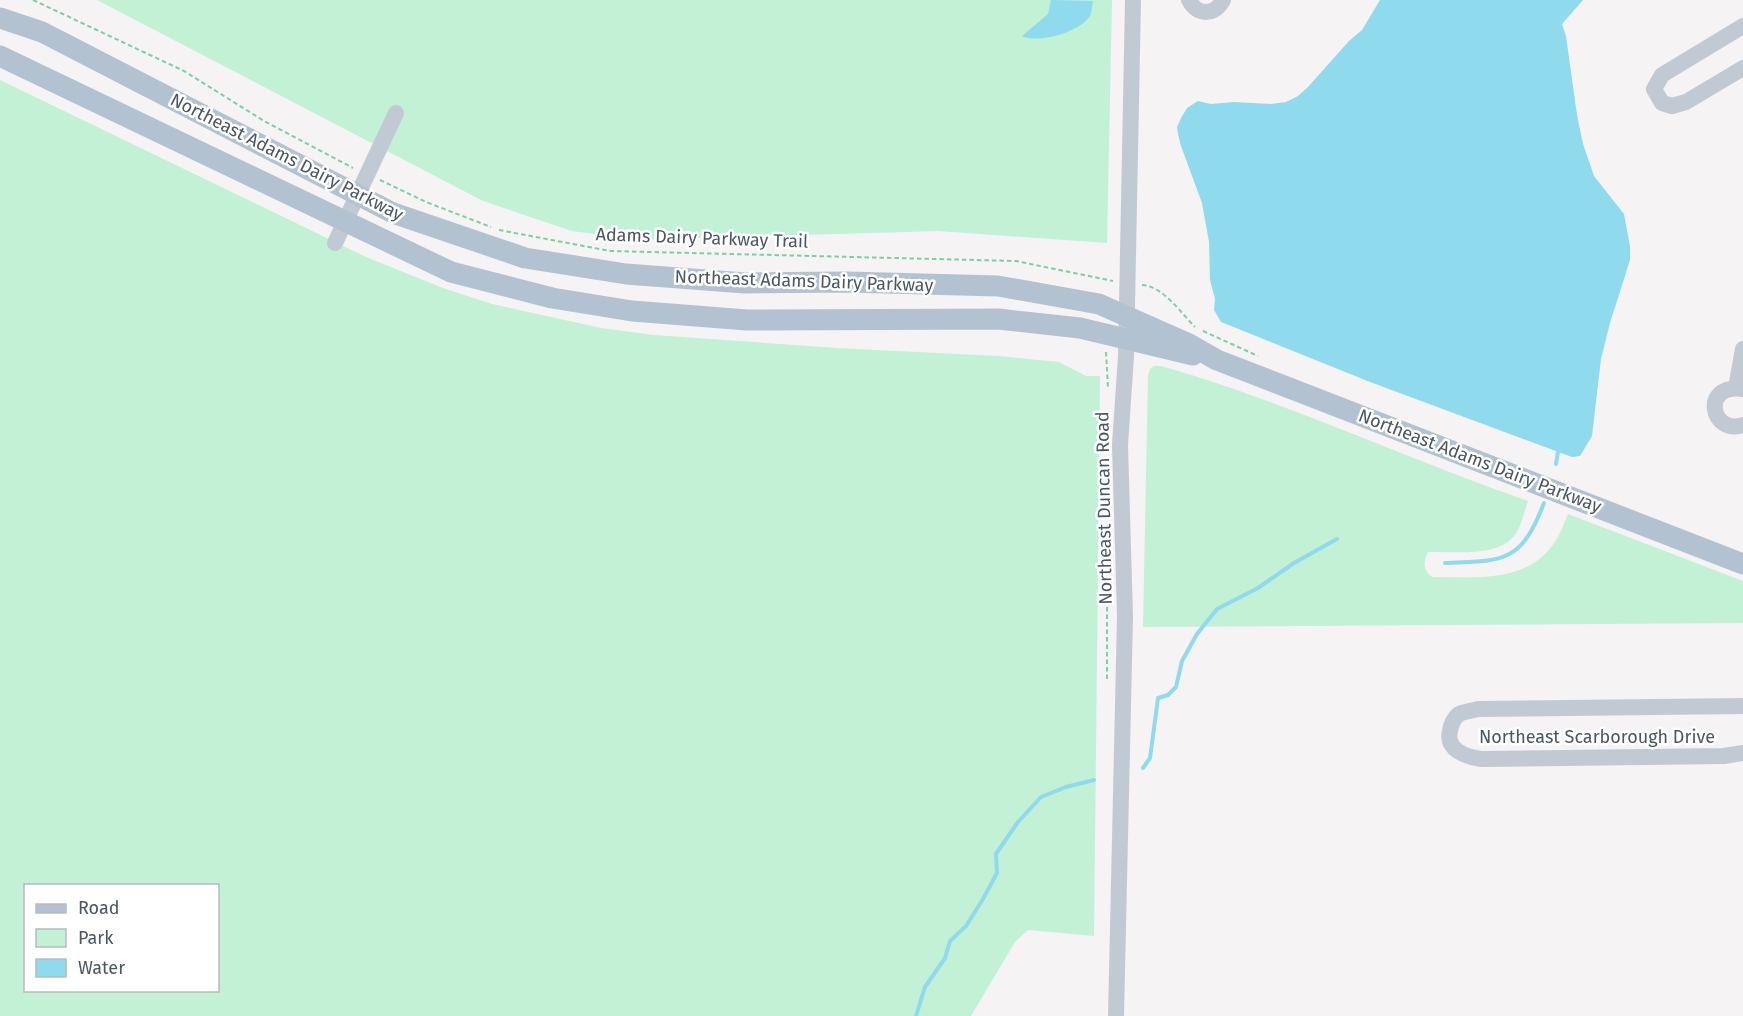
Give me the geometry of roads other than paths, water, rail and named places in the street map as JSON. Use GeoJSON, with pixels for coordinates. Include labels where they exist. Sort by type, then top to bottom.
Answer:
{"type":"FeatureCollection","features":[{"type":"Feature","properties":{"kind":"main road","name":"Northeast Adams Dairy Parkway"},"geometry":{"type":"LineString","coordinates":[[0,18],[42,33],[393,213],[525,258],[626,274],[745,283],[847,282],[998,286],[1100,304],[1217,360],[1743,564]]}},
{"type":"Feature","properties":{"kind":"main road","name":"Northeast Adams Dairy Parkway"},"geometry":{"type":"LineString","coordinates":[[0,56],[451,272],[552,298],[633,311],[747,320],[998,319],[1080,328],[1126,338],[1169,351],[1217,360]]}},
{"type":"Feature","properties":{"kind":"street","name":"Northeast Duncan Road"},"geometry":{"type":"LineString","coordinates":[[1116,1016],[1125,623],[1120,445],[1127,316],[1133,0]]}},
{"type":"Feature","properties":{"kind":"street"},"geometry":{"type":"LineString","coordinates":[[1188,0],[1196,9],[1208,12],[1218,7],[1223,0]]}},
{"type":"Feature","properties":{"kind":"street"},"geometry":{"type":"LineString","coordinates":[[1743,26],[1662,75],[1654,89],[1662,103],[1672,106],[1686,102],[1743,68]]}},
{"type":"Feature","properties":{"kind":"street"},"geometry":{"type":"LineString","coordinates":[[335,243],[396,113]]}},
{"type":"Feature","properties":{"kind":"street"},"geometry":{"type":"LineString","coordinates":[[1743,349],[1739,388],[1729,388],[1718,395],[1715,409],[1720,421],[1726,425],[1733,427],[1743,425]]}},
{"type":"Feature","properties":{"kind":"street","name":"Northeast Scarborough Drive"},"geometry":{"type":"LineString","coordinates":[[1743,706],[1478,709],[1460,713],[1452,722],[1448,735],[1453,748],[1468,758],[1481,759],[1724,756],[1743,753]]}},
{"type":"Feature","properties":{"kind":"water"},"geometry":{"type":"Polygon","coordinates":[[[1051,0],[1093,1],[1091,14],[1078,27],[1059,35],[1038,38],[1022,36],[1048,14],[1051,0]]]}},
{"type":"Feature","properties":{"kind":"water"},"geometry":{"type":"Polygon","coordinates":[[[1380,0],[1583,0],[1562,24],[1566,36],[1577,115],[1583,144],[1594,176],[1624,214],[1630,246],[1630,260],[1601,359],[1592,436],[1580,456],[1572,457],[1370,382],[1221,322],[1214,310],[1215,299],[1210,280],[1209,242],[1202,203],[1178,134],[1177,127],[1181,118],[1187,108],[1198,101],[1211,104],[1234,102],[1271,104],[1286,102],[1298,96],[1362,30],[1380,0]]]}},
{"type":"Feature","properties":{"kind":"waterway"},"geometry":{"type":"LineString","coordinates":[[1556,464],[1558,452]]}},
{"type":"Feature","properties":{"kind":"waterway"},"geometry":{"type":"LineString","coordinates":[[1445,563],[1482,561],[1508,555],[1527,537],[1544,503]]}},
{"type":"Feature","properties":{"kind":"waterway"},"geometry":{"type":"LineString","coordinates":[[1143,768],[1150,758],[1158,698],[1168,695],[1176,687],[1182,661],[1197,634],[1217,609],[1258,588],[1294,563],[1337,539]]}},
{"type":"Feature","properties":{"kind":"waterway"},"geometry":{"type":"LineString","coordinates":[[916,1016],[925,987],[945,958],[950,941],[966,926],[983,899],[997,873],[996,854],[1018,822],[1041,797],[1066,787],[1094,780]]}}]}
